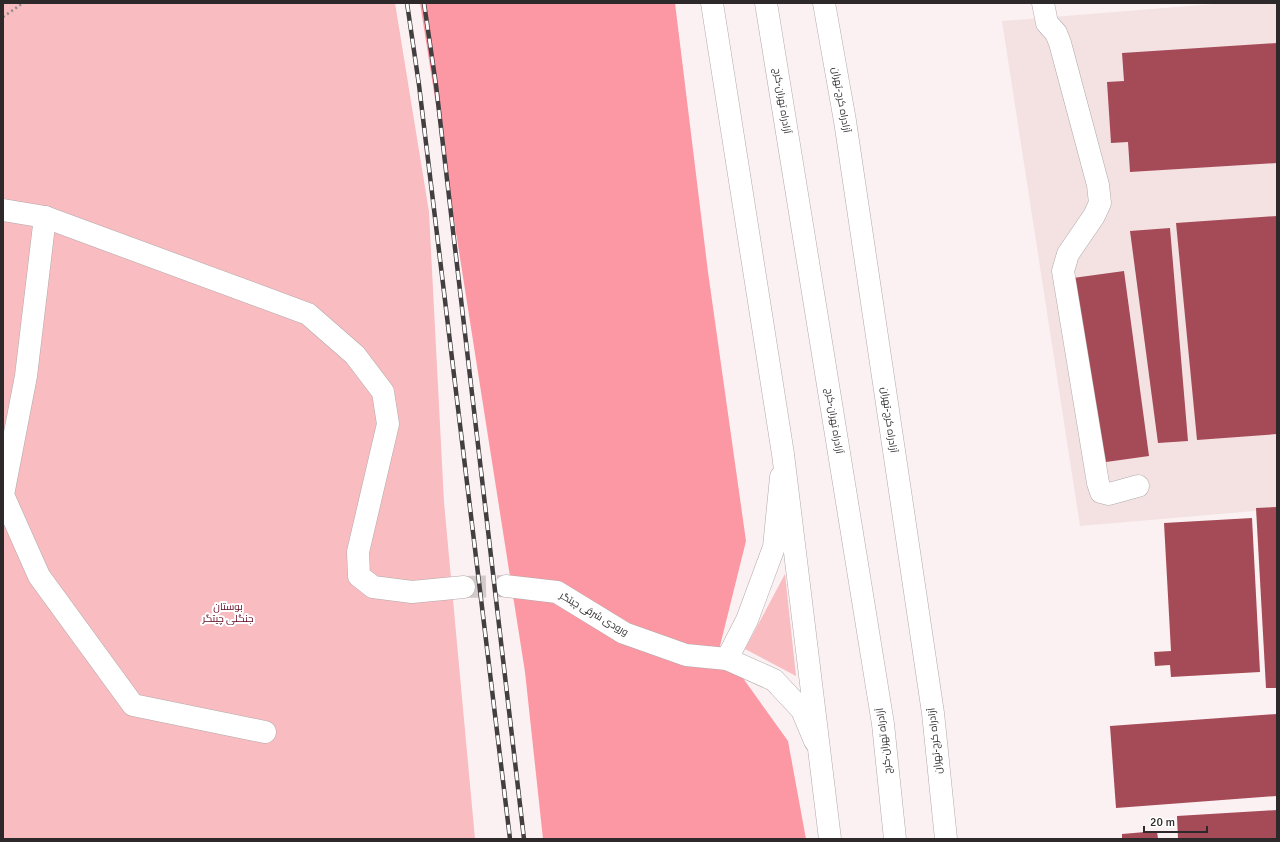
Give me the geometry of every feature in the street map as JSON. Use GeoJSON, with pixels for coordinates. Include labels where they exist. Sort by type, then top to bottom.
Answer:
{"type":"FeatureCollection","features":[{"type":"Feature","properties":{"kind":"main road"},"geometry":{"type":"LineString","coordinates":[[712,3],[783,454],[830,839]]}},
{"type":"Feature","properties":{"kind":"main road","name":"آزادراه تهران-کرج"},"geometry":{"type":"LineString","coordinates":[[766,3],[883,724],[895,839]]}},
{"type":"Feature","properties":{"kind":"main road","name":"آزادراه کرج-تهران"},"geometry":{"type":"LineString","coordinates":[[824,3],[845,121],[933,713],[946,839]]}},
{"type":"Feature","properties":{"kind":"main road"},"geometry":{"type":"LineString","coordinates":[[1043,3],[1047,23],[1056,32],[1060,43],[1098,185],[1100,203],[1094,216],[1068,254],[1062,271],[1098,483],[1102,492],[1109,494],[1138,486]]}},
{"type":"Feature","properties":{"kind":"main road"},"geometry":{"type":"LineString","coordinates":[[3,210],[45,217],[308,314],[354,355],[383,392],[388,424],[358,552],[359,576],[373,587],[412,592],[464,587]]}},
{"type":"Feature","properties":{"kind":"main road"},"geometry":{"type":"LineString","coordinates":[[45,217],[26,376],[3,495],[39,576],[133,705],[265,732]]}},
{"type":"Feature","properties":{"kind":"main road"},"geometry":{"type":"LineString","coordinates":[[727,659],[747,620],[774,548],[783,454]]}},
{"type":"Feature","properties":{"kind":"main road","name":"ورودی شرقی چیتگر"},"geometry":{"type":"LineString","coordinates":[[506,586],[556,592],[624,633],[686,655],[727,659],[774,680],[802,710],[818,748]]}},
{"type":"Feature","properties":{"kind":"main road"},"geometry":{"type":"LineString","coordinates":[[933,713],[956,839]]}},
{"type":"Feature","properties":{"kind":"path"},"geometry":{"type":"LineString","coordinates":[[3,17],[22,3]]}},
{"type":"Feature","properties":{"kind":"shaded area"},"geometry":{"type":"Polygon","coordinates":[[[420,3],[675,3],[708,272],[746,541],[720,646],[788,741],[806,839],[543,839],[525,672],[420,3]]]}},
{"type":"Feature","properties":{"kind":"shaded area"},"geometry":{"type":"Polygon","coordinates":[[[1226,3],[1277,3],[1277,509],[1080,526],[1002,21],[1226,3]]]}},
{"type":"Feature","properties":{"kind":"green space","name":"بوستان جنگلی چیتگر"},"geometry":{"type":"Polygon","coordinates":[[[3,3],[395,3],[429,212],[444,502],[475,839],[3,839],[3,3]]]}},
{"type":"Feature","properties":{"kind":"green space"},"geometry":{"type":"Polygon","coordinates":[[[785,574],[796,676],[745,649],[785,574]]]}},
{"type":"Feature","properties":{"kind":"building"},"geometry":{"type":"Polygon","coordinates":[[[1277,43],[1277,163],[1130,172],[1128,142],[1111,143],[1107,82],[1124,81],[1122,53],[1277,43]]]}},
{"type":"Feature","properties":{"kind":"building"},"geometry":{"type":"Polygon","coordinates":[[[1277,216],[1277,434],[1197,440],[1176,223],[1277,216]]]}},
{"type":"Feature","properties":{"kind":"building"},"geometry":{"type":"Polygon","coordinates":[[[1170,228],[1188,441],[1158,443],[1130,231],[1170,228]]]}},
{"type":"Feature","properties":{"kind":"building"},"geometry":{"type":"Polygon","coordinates":[[[1124,271],[1149,456],[1099,463],[1073,278],[1124,271]]]}},
{"type":"Feature","properties":{"kind":"building"},"geometry":{"type":"Polygon","coordinates":[[[1277,507],[1277,688],[1266,688],[1256,508],[1277,507]]]}},
{"type":"Feature","properties":{"kind":"building"},"geometry":{"type":"Polygon","coordinates":[[[1252,518],[1260,672],[1171,677],[1170,665],[1155,666],[1154,652],[1171,651],[1164,523],[1252,518]]]}},
{"type":"Feature","properties":{"kind":"building"},"geometry":{"type":"Polygon","coordinates":[[[1277,714],[1277,796],[1116,808],[1110,726],[1277,714]]]}},
{"type":"Feature","properties":{"kind":"building"},"geometry":{"type":"Polygon","coordinates":[[[1277,810],[1277,839],[1178,839],[1177,816],[1277,810]]]}},
{"type":"Feature","properties":{"kind":"building"},"geometry":{"type":"Polygon","coordinates":[[[1157,831],[1158,839],[1122,839],[1122,834],[1157,831]]]}},
{"type":"Feature","properties":{"kind":"tunnel"},"geometry":{"type":"LineString","coordinates":[[464,587],[506,586]]}},
{"type":"Feature","properties":{"kind":"railway"},"geometry":{"type":"LineString","coordinates":[[407,3],[419,85],[510,839]]}},
{"type":"Feature","properties":{"kind":"railway"},"geometry":{"type":"LineString","coordinates":[[424,3],[436,85],[524,839]]}}]}
